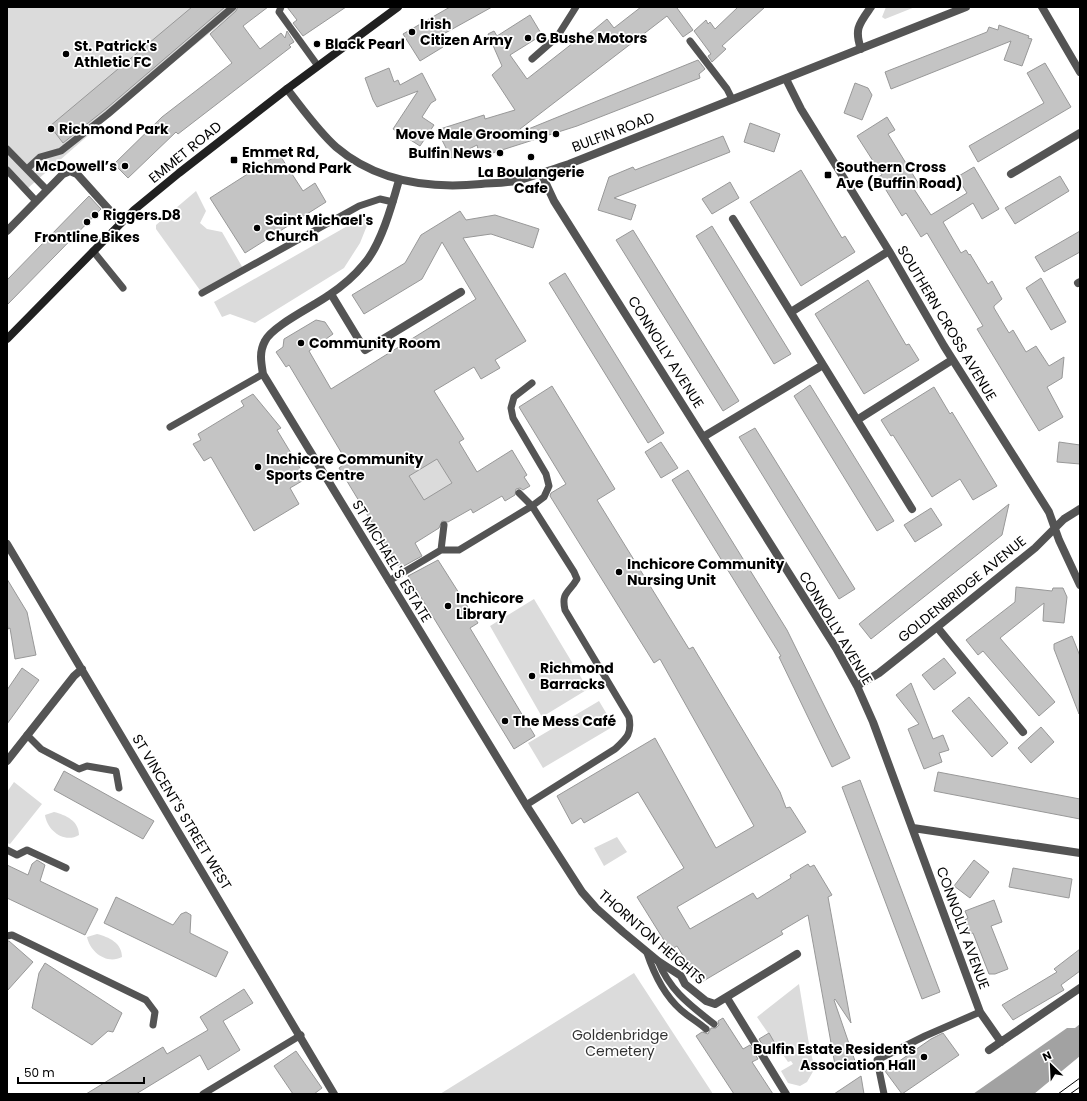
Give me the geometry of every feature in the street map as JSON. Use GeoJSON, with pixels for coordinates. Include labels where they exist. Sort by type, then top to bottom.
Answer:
{"type":"FeatureCollection","features":[{"type":"Feature","properties":{"kind":"main road","name":"EMMET ROAD"},"geometry":{"type":"LineString","coordinates":[[7,339],[122,223],[179,173],[287,89],[398,7]]}},
{"type":"Feature","properties":{"kind":"street"},"geometry":{"type":"LineString","coordinates":[[861,50],[856,35],[860,23],[871,7]]}},
{"type":"Feature","properties":{"kind":"street","name":"BULFIN ROAD"},"geometry":{"type":"LineString","coordinates":[[287,89],[336,146],[364,166],[399,180],[423,185],[454,187],[519,180],[541,173],[861,50],[966,7]]}},
{"type":"Feature","properties":{"kind":"street"},"geometry":{"type":"LineString","coordinates":[[1042,7],[1080,72]]}},
{"type":"Feature","properties":{"kind":"street","name":"SOUTHERN CROSS AVENUE"},"geometry":{"type":"LineString","coordinates":[[786,78],[801,109],[889,251],[952,360],[1049,512],[1080,585]]}},
{"type":"Feature","properties":{"kind":"street"},"geometry":{"type":"LineString","coordinates":[[1011,174],[1080,133]]}},
{"type":"Feature","properties":{"kind":"street"},"geometry":{"type":"LineString","coordinates":[[7,231],[63,174],[70,171],[77,174],[122,223]]}},
{"type":"Feature","properties":{"kind":"street","name":"CONNOLLY AVENUE"},"geometry":{"type":"LineString","coordinates":[[541,173],[554,201],[836,648],[857,686],[873,722],[913,828],[980,1012],[1001,1042]]}},
{"type":"Feature","properties":{"kind":"street","name":"ST MICHAEL'S ESTATE"},"geometry":{"type":"LineString","coordinates":[[399,180],[393,202],[381,233],[364,264],[331,294],[276,329],[265,340],[260,360],[263,374],[526,805],[570,873]]}},
{"type":"Feature","properties":{"kind":"street"},"geometry":{"type":"LineString","coordinates":[[733,218],[912,510]]}},
{"type":"Feature","properties":{"kind":"street"},"geometry":{"type":"LineString","coordinates":[[791,312],[889,251]]}},
{"type":"Feature","properties":{"kind":"street"},"geometry":{"type":"LineString","coordinates":[[331,294],[364,350],[461,292]]}},
{"type":"Feature","properties":{"kind":"street"},"geometry":{"type":"LineString","coordinates":[[857,420],[952,360]]}},
{"type":"Feature","properties":{"kind":"street"},"geometry":{"type":"LineString","coordinates":[[703,437],[823,365]]}},
{"type":"Feature","properties":{"kind":"street","name":"GOLDENBRIDGE AVENUE"},"geometry":{"type":"LineString","coordinates":[[857,686],[879,673],[937,627],[1035,548],[1055,527],[1080,509]]}},
{"type":"Feature","properties":{"kind":"street","name":"ST VINCENT'S STREET WEST"},"geometry":{"type":"LineString","coordinates":[[7,544],[301,1035],[334,1094]]}},
{"type":"Feature","properties":{"kind":"street"},"geometry":{"type":"LineString","coordinates":[[937,627],[1023,732]]}},
{"type":"Feature","properties":{"kind":"street"},"geometry":{"type":"LineString","coordinates":[[7,761],[74,676],[82,669]]}},
{"type":"Feature","properties":{"kind":"street"},"geometry":{"type":"LineString","coordinates":[[913,828],[1080,853]]}},
{"type":"Feature","properties":{"kind":"street","name":"THORNTON HEIGHTS"},"geometry":{"type":"LineString","coordinates":[[570,873],[582,892],[596,908],[647,953],[681,976],[686,984],[706,1001],[715,1004],[727,998],[797,954]]}},
{"type":"Feature","properties":{"kind":"street"},"geometry":{"type":"LineString","coordinates":[[989,1050],[1080,988]]}},
{"type":"Feature","properties":{"kind":"street"},"geometry":{"type":"LineString","coordinates":[[727,998],[786,1094]]}},
{"type":"Feature","properties":{"kind":"lane"},"geometry":{"type":"LineString","coordinates":[[28,169],[40,157],[61,151],[108,114],[233,7]]}},
{"type":"Feature","properties":{"kind":"lane"},"geometry":{"type":"LineString","coordinates":[[281,7],[279,12],[318,66]]}},
{"type":"Feature","properties":{"kind":"lane"},"geometry":{"type":"LineString","coordinates":[[532,59],[557,37],[576,7]]}},
{"type":"Feature","properties":{"kind":"lane"},"geometry":{"type":"LineString","coordinates":[[690,41],[727,89],[732,99]]}},
{"type":"Feature","properties":{"kind":"lane"},"geometry":{"type":"LineString","coordinates":[[7,149],[47,190]]}},
{"type":"Feature","properties":{"kind":"lane"},"geometry":{"type":"LineString","coordinates":[[7,170],[36,201]]}},
{"type":"Feature","properties":{"kind":"lane"},"geometry":{"type":"LineString","coordinates":[[202,293],[359,206],[380,199],[393,202]]}},
{"type":"Feature","properties":{"kind":"lane"},"geometry":{"type":"LineString","coordinates":[[93,251],[123,288]]}},
{"type":"Feature","properties":{"kind":"lane"},"geometry":{"type":"LineString","coordinates":[[170,427],[263,374]]}},
{"type":"Feature","properties":{"kind":"lane"},"geometry":{"type":"LineString","coordinates":[[390,582],[404,571],[441,550],[459,550],[532,506],[544,497],[549,486],[546,474],[513,418],[511,408],[514,397],[532,383]]}},
{"type":"Feature","properties":{"kind":"lane"},"geometry":{"type":"LineString","coordinates":[[519,492],[532,506],[577,579],[573,586],[566,592],[563,600],[566,610],[629,717],[631,728],[626,738],[615,749],[526,805]]}},
{"type":"Feature","properties":{"kind":"lane"},"geometry":{"type":"LineString","coordinates":[[441,550],[444,525]]}},
{"type":"Feature","properties":{"kind":"lane"},"geometry":{"type":"LineString","coordinates":[[27,735],[40,749],[79,768],[87,766],[116,771],[119,788]]}},
{"type":"Feature","properties":{"kind":"lane"},"geometry":{"type":"LineString","coordinates":[[7,850],[17,855],[27,850],[66,868]]}},
{"type":"Feature","properties":{"kind":"lane"},"geometry":{"type":"LineString","coordinates":[[7,936],[12,935],[146,1000],[155,1012],[153,1025]]}},
{"type":"Feature","properties":{"kind":"lane"},"geometry":{"type":"LineString","coordinates":[[647,953],[659,981],[668,996],[681,1010],[706,1028]]}},
{"type":"Feature","properties":{"kind":"lane"},"geometry":{"type":"LineString","coordinates":[[658,961],[663,973],[685,1002],[714,1024]]}},
{"type":"Feature","properties":{"kind":"lane"},"geometry":{"type":"LineString","coordinates":[[884,1094],[877,1060],[925,1036],[980,1012]]}},
{"type":"Feature","properties":{"kind":"lane"},"geometry":{"type":"LineString","coordinates":[[203,1094],[301,1035]]}},
{"type":"Feature","properties":{"kind":"green space","name":"Richmond Park"},"geometry":{"type":"Polygon","coordinates":[[[7,7],[241,7],[139,91],[28,188],[7,167],[7,7]]]}},
{"type":"Feature","properties":{"kind":"green space"},"geometry":{"type":"Polygon","coordinates":[[[886,7],[915,7],[885,19],[882,17],[886,7]]]}},
{"type":"Feature","properties":{"kind":"green space"},"geometry":{"type":"Polygon","coordinates":[[[196,191],[206,211],[200,223],[207,229],[222,232],[244,270],[202,293],[156,229],[156,225],[196,191]]]}},
{"type":"Feature","properties":{"kind":"green space"},"geometry":{"type":"Polygon","coordinates":[[[365,216],[368,223],[360,243],[344,268],[255,323],[230,314],[222,317],[214,302],[365,216]]]}},
{"type":"Feature","properties":{"kind":"green space"},"geometry":{"type":"Polygon","coordinates":[[[443,449],[441,465],[452,483],[413,511],[404,491],[415,485],[409,476],[443,449]]]}},
{"type":"Feature","properties":{"kind":"green space"},"geometry":{"type":"Polygon","coordinates":[[[534,599],[588,689],[542,717],[490,626],[534,599]]]}},
{"type":"Feature","properties":{"kind":"green space"},"geometry":{"type":"Polygon","coordinates":[[[599,701],[614,726],[543,768],[528,743],[599,701]]]}},
{"type":"Feature","properties":{"kind":"green space"},"geometry":{"type":"Polygon","coordinates":[[[14,782],[42,804],[10,844],[7,843],[7,792],[14,782]]]}},
{"type":"Feature","properties":{"kind":"green space"},"geometry":{"type":"Polygon","coordinates":[[[54,812],[71,819],[77,826],[79,835],[68,838],[57,834],[49,826],[45,815],[54,812]]]}},
{"type":"Feature","properties":{"kind":"green space"},"geometry":{"type":"Polygon","coordinates":[[[617,837],[627,852],[604,866],[594,848],[617,837]]]}},
{"type":"Feature","properties":{"kind":"green space"},"geometry":{"type":"Polygon","coordinates":[[[97,934],[114,941],[120,948],[122,957],[116,959],[105,958],[95,952],[87,937],[97,934]]]}},
{"type":"Feature","properties":{"kind":"green space","name":"Goldenbridge Cemetery"},"geometry":{"type":"Polygon","coordinates":[[[634,973],[713,1094],[440,1094],[615,985],[634,973]]]}},
{"type":"Feature","properties":{"kind":"green space"},"geometry":{"type":"Polygon","coordinates":[[[799,984],[810,1050],[815,1068],[807,1082],[800,1086],[788,1083],[781,1071],[793,1064],[791,1061],[788,1062],[757,1017],[799,984]]]}},
{"type":"Feature","properties":{"kind":"shaded area"},"geometry":{"type":"Polygon","coordinates":[[[1080,1024],[1080,1056],[1034,1094],[973,1094],[1067,1028],[1075,1028],[1080,1024]]]}},
{"type":"Feature","properties":{"kind":"building"},"geometry":{"type":"Polygon","coordinates":[[[192,7],[225,7],[107,108],[63,143],[50,126],[192,7]]]}},
{"type":"Feature","properties":{"kind":"building"},"geometry":{"type":"Polygon","coordinates":[[[238,7],[268,7],[243,26],[260,49],[281,33],[285,38],[287,31],[294,42],[289,45],[291,47],[178,134],[176,132],[128,178],[114,164],[162,117],[232,63],[210,34],[236,11],[238,7]]]}},
{"type":"Feature","properties":{"kind":"building"},"geometry":{"type":"Polygon","coordinates":[[[287,7],[346,7],[303,36],[293,23],[297,20],[287,7]]]}},
{"type":"Feature","properties":{"kind":"building"},"geometry":{"type":"Polygon","coordinates":[[[450,7],[492,7],[438,37],[443,47],[420,61],[403,34],[450,7]]]}},
{"type":"Feature","properties":{"kind":"building"},"geometry":{"type":"Polygon","coordinates":[[[641,7],[678,7],[677,8],[693,30],[683,37],[667,16],[520,129],[521,132],[698,60],[705,69],[699,74],[700,78],[577,126],[480,157],[477,145],[451,158],[437,130],[484,115],[485,119],[515,110],[492,75],[502,66],[488,34],[494,31],[497,36],[530,15],[542,35],[510,55],[527,79],[578,39],[583,39],[607,19],[614,28],[641,7]]]}},
{"type":"Feature","properties":{"kind":"building"},"geometry":{"type":"Polygon","coordinates":[[[738,7],[765,7],[722,46],[726,49],[712,62],[708,56],[711,54],[694,31],[706,20],[708,24],[710,22],[715,29],[738,7]]]}},
{"type":"Feature","properties":{"kind":"building"},"geometry":{"type":"Polygon","coordinates":[[[999,25],[1029,36],[1028,38],[1032,39],[1022,66],[1004,60],[1011,41],[891,89],[885,72],[987,32],[989,27],[998,30],[999,25]]]}},
{"type":"Feature","properties":{"kind":"building"},"geometry":{"type":"Polygon","coordinates":[[[1045,63],[1071,107],[978,162],[969,146],[1044,103],[1027,73],[1045,63]]]}},
{"type":"Feature","properties":{"kind":"building"},"geometry":{"type":"Polygon","coordinates":[[[389,68],[394,82],[398,80],[400,85],[422,73],[436,100],[431,103],[422,117],[434,125],[420,146],[393,129],[418,91],[377,107],[373,100],[365,78],[389,68]]]}},
{"type":"Feature","properties":{"kind":"building"},"geometry":{"type":"Polygon","coordinates":[[[855,83],[868,88],[872,95],[862,120],[844,113],[855,83]]]}},
{"type":"Feature","properties":{"kind":"building"},"geometry":{"type":"Polygon","coordinates":[[[887,117],[895,130],[888,134],[920,186],[914,189],[931,215],[967,193],[957,177],[974,167],[999,209],[982,219],[973,203],[943,222],[961,253],[966,250],[988,284],[992,281],[1002,299],[994,306],[994,308],[1009,333],[1013,330],[1026,352],[1036,346],[1049,366],[1064,357],[1062,378],[1047,387],[1063,417],[1039,431],[977,329],[983,326],[927,233],[921,237],[906,213],[902,216],[878,177],[882,175],[857,136],[887,117]]]}},
{"type":"Feature","properties":{"kind":"building"},"geometry":{"type":"Polygon","coordinates":[[[750,123],[780,134],[774,152],[744,142],[750,123]]]}},
{"type":"Feature","properties":{"kind":"building"},"geometry":{"type":"Polygon","coordinates":[[[723,136],[730,152],[614,198],[636,205],[631,220],[598,210],[609,177],[633,167],[635,170],[723,136]]]}},
{"type":"Feature","properties":{"kind":"building","name":"Saint Michael's Church"},"geometry":{"type":"Polygon","coordinates":[[[279,154],[303,191],[315,183],[326,202],[245,253],[210,198],[279,154]]]}},
{"type":"Feature","properties":{"kind":"building"},"geometry":{"type":"Polygon","coordinates":[[[801,170],[842,238],[845,236],[855,252],[801,286],[750,202],[801,170]]]}},
{"type":"Feature","properties":{"kind":"building"},"geometry":{"type":"Polygon","coordinates":[[[1060,176],[1069,191],[1015,224],[1005,208],[1060,176]]]}},
{"type":"Feature","properties":{"kind":"building"},"geometry":{"type":"Polygon","coordinates":[[[730,182],[739,198],[712,214],[702,199],[730,182]]]}},
{"type":"Feature","properties":{"kind":"building"},"geometry":{"type":"Polygon","coordinates":[[[89,196],[101,209],[7,305],[7,280],[89,196]]]}},
{"type":"Feature","properties":{"kind":"building"},"geometry":{"type":"Polygon","coordinates":[[[460,211],[466,220],[495,215],[539,229],[533,248],[491,234],[463,238],[526,341],[495,360],[500,368],[481,379],[474,367],[434,391],[464,439],[459,442],[477,472],[512,450],[527,475],[524,477],[530,486],[523,490],[520,488],[516,489],[515,495],[505,501],[502,496],[473,513],[471,509],[448,522],[442,521],[439,528],[415,543],[422,556],[402,567],[401,565],[399,567],[339,468],[347,462],[289,365],[286,367],[276,352],[283,347],[284,339],[316,320],[325,322],[333,334],[309,351],[331,389],[476,299],[442,242],[422,279],[364,314],[352,295],[405,263],[421,235],[460,211]],[[437,459],[409,476],[424,500],[452,483],[437,459]]]}},
{"type":"Feature","properties":{"kind":"building"},"geometry":{"type":"Polygon","coordinates":[[[712,226],[791,354],[774,364],[696,236],[712,226]]]}},
{"type":"Feature","properties":{"kind":"building"},"geometry":{"type":"Polygon","coordinates":[[[633,230],[739,401],[723,411],[616,240],[633,230]]]}},
{"type":"Feature","properties":{"kind":"building"},"geometry":{"type":"Polygon","coordinates":[[[1080,231],[1080,252],[1044,272],[1035,257],[1080,231]]]}},
{"type":"Feature","properties":{"kind":"building"},"geometry":{"type":"Polygon","coordinates":[[[565,273],[664,433],[648,443],[549,283],[565,273]]]}},
{"type":"Feature","properties":{"kind":"building"},"geometry":{"type":"Polygon","coordinates":[[[1041,278],[1066,322],[1051,330],[1026,288],[1041,278]]]}},
{"type":"Feature","properties":{"kind":"building"},"geometry":{"type":"Polygon","coordinates":[[[868,280],[906,345],[909,344],[919,360],[864,394],[815,314],[868,280]]]}},
{"type":"Feature","properties":{"kind":"building"},"geometry":{"type":"Polygon","coordinates":[[[810,385],[894,521],[877,531],[794,396],[810,385]]]}},
{"type":"Feature","properties":{"kind":"building"},"geometry":{"type":"Polygon","coordinates":[[[552,386],[615,489],[597,500],[689,649],[693,647],[780,792],[786,808],[790,807],[806,832],[677,907],[690,929],[753,893],[757,899],[791,878],[790,875],[808,864],[810,867],[814,865],[832,895],[828,897],[851,1023],[835,999],[834,1000],[855,1061],[835,1065],[808,915],[781,931],[783,934],[700,983],[677,946],[670,950],[637,897],[684,868],[638,792],[584,823],[581,818],[572,824],[557,796],[655,738],[716,848],[754,826],[660,659],[654,663],[550,496],[551,493],[566,484],[519,407],[552,386]]]}},
{"type":"Feature","properties":{"kind":"building"},"geometry":{"type":"Polygon","coordinates":[[[934,387],[950,414],[952,412],[997,486],[973,500],[960,479],[932,497],[893,435],[891,436],[881,420],[934,387]]]}},
{"type":"Feature","properties":{"kind":"building","name":"Inchicore Community Sports Centre"},"geometry":{"type":"Polygon","coordinates":[[[253,394],[281,428],[277,430],[303,473],[299,476],[302,481],[290,488],[299,504],[254,531],[211,457],[204,461],[193,444],[201,440],[198,434],[244,406],[241,401],[253,394]]]}},
{"type":"Feature","properties":{"kind":"building"},"geometry":{"type":"Polygon","coordinates":[[[755,428],[855,589],[839,599],[739,437],[755,428]]]}},
{"type":"Feature","properties":{"kind":"building"},"geometry":{"type":"Polygon","coordinates":[[[661,442],[678,468],[661,478],[645,452],[661,442]]]}},
{"type":"Feature","properties":{"kind":"building"},"geometry":{"type":"Polygon","coordinates":[[[1059,442],[1080,445],[1080,464],[1057,462],[1059,442]]]}},
{"type":"Feature","properties":{"kind":"building"},"geometry":{"type":"Polygon","coordinates":[[[688,470],[787,630],[850,758],[832,767],[779,657],[781,656],[672,480],[688,470]]]}},
{"type":"Feature","properties":{"kind":"building"},"geometry":{"type":"Polygon","coordinates":[[[1009,504],[1002,535],[871,639],[859,624],[1009,504]]]}},
{"type":"Feature","properties":{"kind":"building"},"geometry":{"type":"Polygon","coordinates":[[[931,508],[942,525],[915,542],[904,525],[931,508]]]}},
{"type":"Feature","properties":{"kind":"building"},"geometry":{"type":"Polygon","coordinates":[[[438,560],[478,623],[470,628],[535,736],[514,749],[408,576],[438,560]]]}},
{"type":"Feature","properties":{"kind":"building"},"geometry":{"type":"Polygon","coordinates":[[[7,579],[27,612],[36,655],[15,659],[10,628],[8,629],[7,622],[7,579]]]}},
{"type":"Feature","properties":{"kind":"building"},"geometry":{"type":"Polygon","coordinates":[[[1016,587],[1052,591],[1053,588],[1063,588],[1067,597],[1064,623],[1043,621],[1044,603],[1000,638],[1055,702],[1039,716],[983,651],[978,655],[966,640],[1015,602],[1016,587]]]}},
{"type":"Feature","properties":{"kind":"building"},"geometry":{"type":"Polygon","coordinates":[[[1072,636],[1080,656],[1079,714],[1054,649],[1054,644],[1072,636]]]}},
{"type":"Feature","properties":{"kind":"building"},"geometry":{"type":"Polygon","coordinates":[[[944,658],[956,673],[934,690],[922,675],[944,658]]]}},
{"type":"Feature","properties":{"kind":"building"},"geometry":{"type":"Polygon","coordinates":[[[22,668],[39,680],[7,724],[7,690],[22,668]]]}},
{"type":"Feature","properties":{"kind":"building"},"geometry":{"type":"Polygon","coordinates":[[[911,683],[933,739],[943,735],[949,750],[939,753],[942,762],[924,769],[908,729],[919,724],[896,695],[911,683]]]}},
{"type":"Feature","properties":{"kind":"building"},"geometry":{"type":"Polygon","coordinates":[[[969,697],[1008,743],[992,757],[952,711],[969,697]]]}},
{"type":"Feature","properties":{"kind":"building"},"geometry":{"type":"Polygon","coordinates":[[[1041,727],[1054,742],[1031,763],[1018,748],[1041,727]]]}},
{"type":"Feature","properties":{"kind":"building"},"geometry":{"type":"Polygon","coordinates":[[[64,771],[154,821],[143,839],[54,790],[64,771]]]}},
{"type":"Feature","properties":{"kind":"building"},"geometry":{"type":"Polygon","coordinates":[[[938,772],[1080,799],[1080,819],[934,791],[938,772]]]}},
{"type":"Feature","properties":{"kind":"building"},"geometry":{"type":"Polygon","coordinates":[[[860,780],[940,992],[922,999],[842,787],[860,780]]]}},
{"type":"Feature","properties":{"kind":"building"},"geometry":{"type":"Polygon","coordinates":[[[37,860],[45,865],[40,881],[98,909],[85,935],[7,898],[7,865],[28,875],[32,864],[37,860]]]}},
{"type":"Feature","properties":{"kind":"building"},"geometry":{"type":"Polygon","coordinates":[[[974,860],[989,872],[970,898],[954,886],[974,860]]]}},
{"type":"Feature","properties":{"kind":"building"},"geometry":{"type":"Polygon","coordinates":[[[1013,868],[1072,879],[1069,898],[1009,887],[1013,868]]]}},
{"type":"Feature","properties":{"kind":"building"},"geometry":{"type":"Polygon","coordinates":[[[116,897],[173,925],[181,914],[186,912],[191,915],[190,933],[228,952],[216,977],[104,923],[116,897]]]}},
{"type":"Feature","properties":{"kind":"building"},"geometry":{"type":"Polygon","coordinates":[[[994,900],[1002,922],[991,926],[1008,969],[995,974],[989,974],[973,933],[970,934],[965,920],[968,918],[965,911],[994,900]]]}},
{"type":"Feature","properties":{"kind":"building"},"geometry":{"type":"Polygon","coordinates":[[[7,941],[9,941],[33,962],[7,991],[7,941]]]}},
{"type":"Feature","properties":{"kind":"building"},"geometry":{"type":"Polygon","coordinates":[[[1080,949],[1080,971],[1061,985],[1064,990],[1013,1020],[1002,1005],[1057,972],[1054,969],[1080,949]]]}},
{"type":"Feature","properties":{"kind":"building"},"geometry":{"type":"Polygon","coordinates":[[[45,963],[122,1013],[113,1032],[108,1031],[92,1045],[32,1008],[39,973],[45,963]]]}},
{"type":"Feature","properties":{"kind":"building"},"geometry":{"type":"Polygon","coordinates":[[[244,989],[253,1003],[223,1021],[240,1050],[208,1070],[200,1055],[136,1094],[86,1094],[163,1047],[167,1054],[208,1030],[200,1017],[244,989]]]}},
{"type":"Feature","properties":{"kind":"building"},"geometry":{"type":"Polygon","coordinates":[[[723,1018],[743,1049],[750,1045],[758,1059],[752,1062],[773,1094],[734,1094],[696,1036],[702,1032],[708,1034],[711,1028],[716,1028],[719,1025],[718,1021],[723,1018]]]}},
{"type":"Feature","properties":{"kind":"building"},"geometry":{"type":"Polygon","coordinates":[[[769,1033],[777,1047],[767,1053],[759,1039],[769,1033]]]}},
{"type":"Feature","properties":{"kind":"building"},"geometry":{"type":"Polygon","coordinates":[[[943,1033],[959,1055],[902,1094],[885,1071],[931,1039],[943,1033]]]}},
{"type":"Feature","properties":{"kind":"building"},"geometry":{"type":"Polygon","coordinates":[[[296,1051],[322,1088],[314,1094],[293,1094],[274,1066],[296,1051]]]}},
{"type":"Feature","properties":{"kind":"building"},"geometry":{"type":"Polygon","coordinates":[[[861,1076],[864,1094],[834,1094],[861,1076]]]}},
{"type":"Feature","properties":{"kind":"tram line"},"geometry":{"type":"LineString","coordinates":[[1058,1094],[1080,1078]]}},
{"type":"Feature","properties":{"kind":"tram line"},"geometry":{"type":"LineString","coordinates":[[1070,1094],[1080,1087]]}},
{"type":"Feature","properties":{"kind":"place","name":"Irish Citizen Army"},"geometry":{"type":"Point","coordinates":[412,32]}},
{"type":"Feature","properties":{"kind":"place","name":"G Bushe Motors"},"geometry":{"type":"Point","coordinates":[528,38]}},
{"type":"Feature","properties":{"kind":"place","name":"Black Pearl"},"geometry":{"type":"Point","coordinates":[317,44]}},
{"type":"Feature","properties":{"kind":"place","name":"St. Patrick's Athletic FC"},"geometry":{"type":"Point","coordinates":[66,54]}},
{"type":"Feature","properties":{"kind":"place","name":"Richmond Park"},"geometry":{"type":"Point","coordinates":[51,129]}},
{"type":"Feature","properties":{"kind":"place","name":"Move Male Grooming"},"geometry":{"type":"Point","coordinates":[556,134]}},
{"type":"Feature","properties":{"kind":"place","name":"Bulfin News"},"geometry":{"type":"Point","coordinates":[500,153]}},
{"type":"Feature","properties":{"kind":"place","name":"La Boulangerie Cafe"},"geometry":{"type":"Point","coordinates":[531,157]}},
{"type":"Feature","properties":{"kind":"place","name":"Emmet Rd, Richmond Park"},"geometry":{"type":"Point","coordinates":[234,160]}},
{"type":"Feature","properties":{"kind":"place","name":"McDowell’s"},"geometry":{"type":"Point","coordinates":[125,166]}},
{"type":"Feature","properties":{"kind":"place","name":"Southern Cross Ave (Buffin Road)"},"geometry":{"type":"Point","coordinates":[828,175]}},
{"type":"Feature","properties":{"kind":"place","name":"Riggers.D8"},"geometry":{"type":"Point","coordinates":[95,215]}},
{"type":"Feature","properties":{"kind":"place","name":"Frontline Bikes"},"geometry":{"type":"Point","coordinates":[87,222]}},
{"type":"Feature","properties":{"kind":"place","name":"Saint Michael's Church"},"geometry":{"type":"Point","coordinates":[257,228]}},
{"type":"Feature","properties":{"kind":"place","name":"Community Room"},"geometry":{"type":"Point","coordinates":[301,343]}},
{"type":"Feature","properties":{"kind":"place","name":"Inchicore Community Sports Centre"},"geometry":{"type":"Point","coordinates":[258,467]}},
{"type":"Feature","properties":{"kind":"place","name":"Inchicore Community Nursing Unit"},"geometry":{"type":"Point","coordinates":[619,572]}},
{"type":"Feature","properties":{"kind":"place","name":"Inchicore Library"},"geometry":{"type":"Point","coordinates":[448,606]}},
{"type":"Feature","properties":{"kind":"place","name":"Richmond Barracks"},"geometry":{"type":"Point","coordinates":[532,676]}},
{"type":"Feature","properties":{"kind":"place","name":"The Mess Café"},"geometry":{"type":"Point","coordinates":[505,721]}},
{"type":"Feature","properties":{"kind":"place","name":"Bulfin Estate Residents Association Hall"},"geometry":{"type":"Point","coordinates":[924,1057]}}]}
